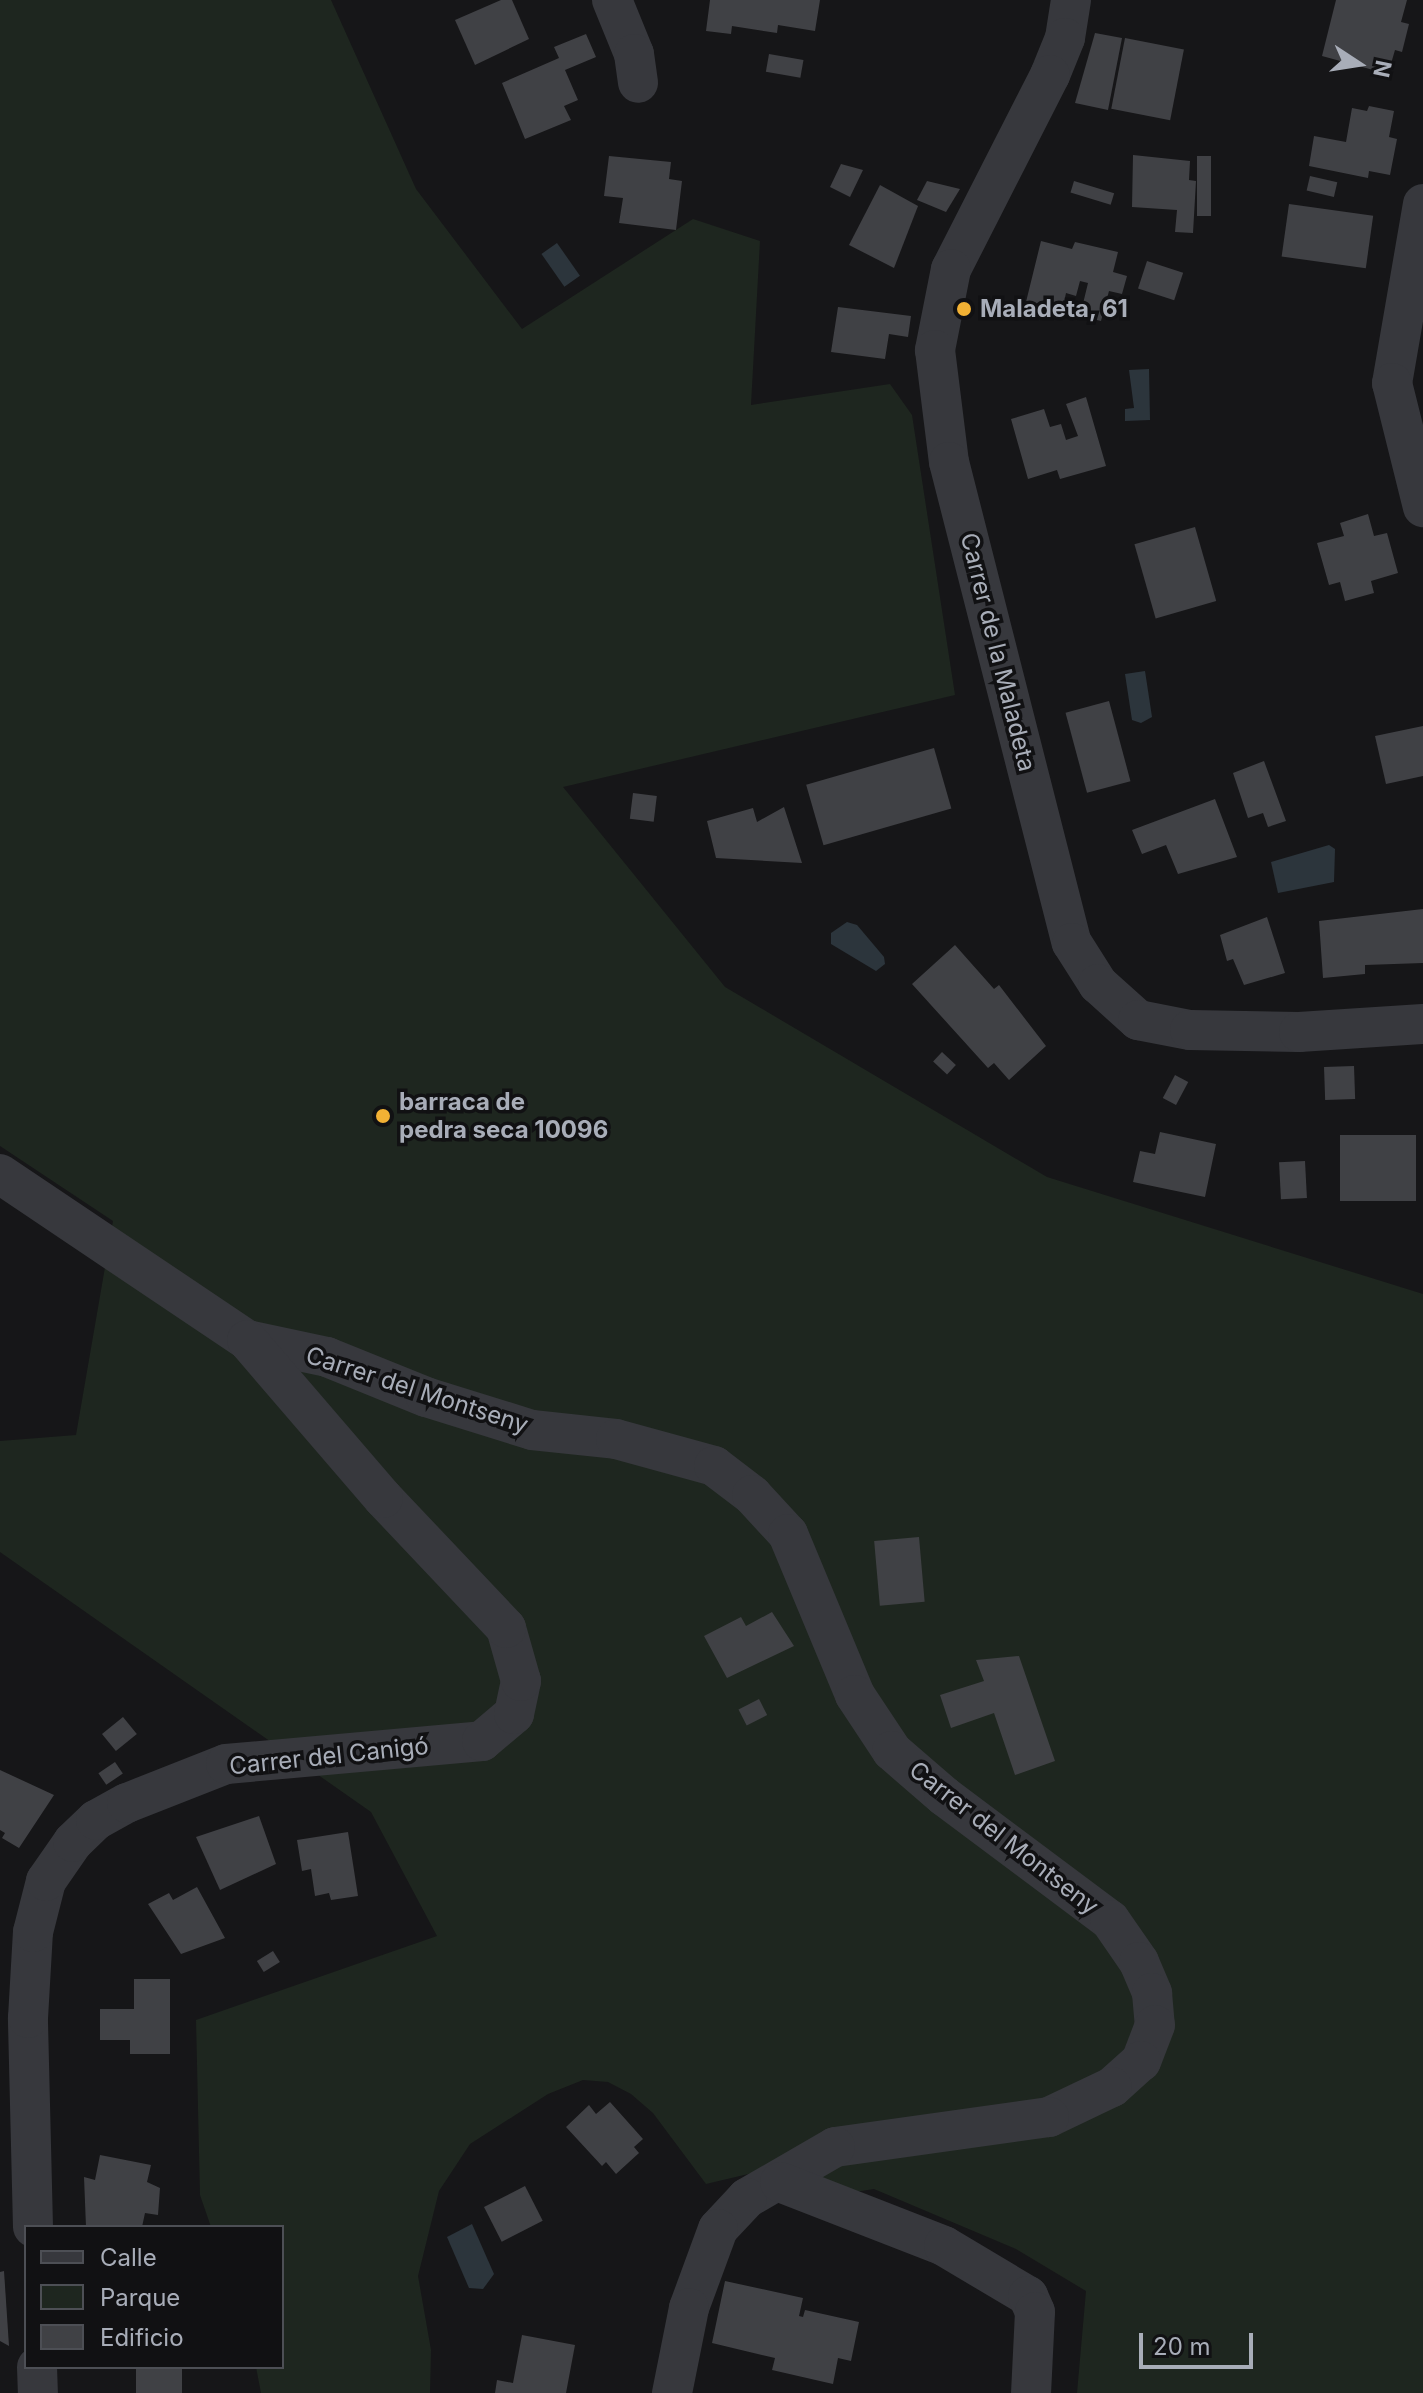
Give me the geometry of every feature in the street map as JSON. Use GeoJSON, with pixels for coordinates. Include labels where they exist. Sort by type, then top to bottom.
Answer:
{"type":"FeatureCollection","features":[{"type":"Feature","properties":{"kind":"street"},"geometry":{"type":"LineString","coordinates":[[612,0],[634,54],[638,83]]}},
{"type":"Feature","properties":{"kind":"street","name":"Carrer de la Maladeta"},"geometry":{"type":"LineString","coordinates":[[1071,0],[1065,38],[1050,75],[951,269],[935,350],[949,462],[1072,943],[1098,984],[1138,1020],[1190,1030],[1283,1032],[1423,1024]]}},
{"type":"Feature","properties":{"kind":"street"},"geometry":{"type":"LineString","coordinates":[[1423,204],[1392,383],[1423,507]]}},
{"type":"Feature","properties":{"kind":"street","name":"Carrer del Montseny"},"geometry":{"type":"LineString","coordinates":[[0,1174],[247,1340],[327,1357],[426,1397],[532,1430],[616,1439],[714,1466],[752,1495],[788,1534],[855,1695],[892,1751],[944,1796],[1110,1920],[1139,1962],[1152,1993],[1155,2025],[1141,2061],[1112,2087],[1049,2117],[835,2147],[798,2165],[780,2182],[747,2198],[718,2229],[689,2308],[672,2393]]}},
{"type":"Feature","properties":{"kind":"street","name":"Carrer del Canigó"},"geometry":{"type":"LineString","coordinates":[[33,2225],[28,2018],[33,1932],[46,1881],[73,1842],[96,1820],[127,1803],[226,1764],[482,1741],[514,1714],[521,1681],[506,1628],[383,1498],[247,1340]]}},
{"type":"Feature","properties":{"kind":"street"},"geometry":{"type":"LineString","coordinates":[[780,2182],[944,2246],[1028,2296],[1035,2312],[1031,2393]]}},
{"type":"Feature","properties":{"kind":"street"},"geometry":{"type":"LineString","coordinates":[[37,2369],[38,2393]]}},
{"type":"Feature","properties":{"kind":"green space"},"geometry":{"type":"Polygon","coordinates":[[[0,0],[331,0],[416,189],[522,329],[693,219],[760,241],[751,405],[890,384],[912,415],[955,695],[563,787],[725,987],[1047,1177],[1423,1294],[1423,2393],[1077,2393],[1086,2291],[1016,2249],[874,2189],[848,2193],[778,2167],[706,2184],[653,2113],[631,2094],[608,2082],[583,2080],[548,2094],[470,2144],[439,2191],[418,2276],[431,2350],[430,2393],[261,2393],[256,2369],[284,2369],[284,2225],[210,2225],[200,2195],[196,2020],[437,1936],[371,1812],[0,1552],[0,1441],[76,1435],[113,1221],[0,1146],[0,0]]]}},
{"type":"Feature","properties":{"kind":"shaded area"},"geometry":{"type":"Polygon","coordinates":[[[557,243],[580,276],[564,287],[541,254],[557,243]]]}},
{"type":"Feature","properties":{"kind":"shaded area"},"geometry":{"type":"Polygon","coordinates":[[[1149,369],[1150,420],[1125,421],[1125,409],[1134,408],[1129,370],[1149,369]]]}},
{"type":"Feature","properties":{"kind":"shaded area"},"geometry":{"type":"Polygon","coordinates":[[[1145,671],[1152,717],[1141,723],[1132,720],[1125,674],[1145,671]]]}},
{"type":"Feature","properties":{"kind":"shaded area"},"geometry":{"type":"Polygon","coordinates":[[[1329,845],[1335,849],[1334,882],[1278,893],[1271,862],[1329,845]]]}},
{"type":"Feature","properties":{"kind":"shaded area"},"geometry":{"type":"Polygon","coordinates":[[[847,922],[857,925],[884,957],[885,964],[876,971],[831,944],[831,933],[847,922]]]}},
{"type":"Feature","properties":{"kind":"shaded area"},"geometry":{"type":"Polygon","coordinates":[[[472,2224],[494,2274],[483,2289],[469,2288],[447,2237],[472,2224]]]}},
{"type":"Feature","properties":{"kind":"building"},"geometry":{"type":"Polygon","coordinates":[[[501,0],[512,0],[529,39],[475,65],[455,20],[501,0]]]}},
{"type":"Feature","properties":{"kind":"building"},"geometry":{"type":"Polygon","coordinates":[[[710,0],[820,0],[815,31],[778,25],[777,33],[732,26],[731,34],[706,31],[710,0]]]}},
{"type":"Feature","properties":{"kind":"building"},"geometry":{"type":"Polygon","coordinates":[[[1336,0],[1407,0],[1401,22],[1409,24],[1402,52],[1395,50],[1388,74],[1322,56],[1336,0]]]}},
{"type":"Feature","properties":{"kind":"building"},"geometry":{"type":"Polygon","coordinates":[[[1095,33],[1122,38],[1108,110],[1075,103],[1095,33]]]}},
{"type":"Feature","properties":{"kind":"building"},"geometry":{"type":"Polygon","coordinates":[[[586,34],[596,57],[565,70],[578,100],[564,106],[571,120],[525,139],[502,83],[559,58],[554,47],[586,34]]]}},
{"type":"Feature","properties":{"kind":"building"},"geometry":{"type":"Polygon","coordinates":[[[1125,38],[1184,49],[1170,120],[1111,109],[1125,38]]]}},
{"type":"Feature","properties":{"kind":"building"},"geometry":{"type":"Polygon","coordinates":[[[769,54],[803,60],[800,78],[766,72],[769,54]]]}},
{"type":"Feature","properties":{"kind":"building"},"geometry":{"type":"Polygon","coordinates":[[[1369,106],[1394,111],[1389,137],[1397,139],[1390,175],[1369,171],[1368,178],[1309,166],[1314,136],[1346,142],[1352,108],[1367,111],[1369,106]]]}},
{"type":"Feature","properties":{"kind":"building"},"geometry":{"type":"Polygon","coordinates":[[[1133,155],[1190,161],[1189,180],[1196,181],[1193,233],[1175,232],[1177,210],[1132,207],[1133,155]]]}},
{"type":"Feature","properties":{"kind":"building"},"geometry":{"type":"Polygon","coordinates":[[[609,156],[671,162],[669,179],[682,181],[676,230],[619,223],[623,198],[604,196],[609,156]]]}},
{"type":"Feature","properties":{"kind":"building"},"geometry":{"type":"Polygon","coordinates":[[[1197,156],[1211,156],[1211,216],[1197,216],[1197,156]]]}},
{"type":"Feature","properties":{"kind":"building"},"geometry":{"type":"Polygon","coordinates":[[[841,164],[863,170],[850,197],[830,187],[841,164]]]}},
{"type":"Feature","properties":{"kind":"building"},"geometry":{"type":"Polygon","coordinates":[[[1310,176],[1337,182],[1334,197],[1307,191],[1310,176]]]}},
{"type":"Feature","properties":{"kind":"building"},"geometry":{"type":"Polygon","coordinates":[[[927,181],[960,189],[946,212],[917,200],[927,181]]]}},
{"type":"Feature","properties":{"kind":"building"},"geometry":{"type":"Polygon","coordinates":[[[1074,181],[1114,193],[1111,205],[1070,192],[1074,181]]]}},
{"type":"Feature","properties":{"kind":"building"},"geometry":{"type":"Polygon","coordinates":[[[880,185],[918,206],[894,268],[849,245],[880,185]]]}},
{"type":"Feature","properties":{"kind":"building"},"geometry":{"type":"Polygon","coordinates":[[[1289,204],[1373,216],[1366,268],[1282,256],[1289,204]]]}},
{"type":"Feature","properties":{"kind":"building"},"geometry":{"type":"Polygon","coordinates":[[[1041,241],[1072,249],[1075,242],[1118,252],[1113,272],[1127,276],[1122,294],[1109,291],[1101,321],[1080,316],[1088,283],[1080,281],[1076,296],[1066,293],[1062,312],[1026,302],[1041,241]]]}},
{"type":"Feature","properties":{"kind":"building"},"geometry":{"type":"Polygon","coordinates":[[[1147,261],[1183,273],[1174,300],[1138,289],[1147,261]]]}},
{"type":"Feature","properties":{"kind":"building"},"geometry":{"type":"Polygon","coordinates":[[[838,307],[911,316],[908,337],[889,334],[885,359],[831,352],[838,307]]]}},
{"type":"Feature","properties":{"kind":"building"},"geometry":{"type":"Polygon","coordinates":[[[1086,397],[1106,466],[1060,479],[1057,470],[1028,479],[1011,419],[1044,409],[1050,427],[1061,424],[1066,440],[1078,436],[1066,404],[1086,397]]]}},
{"type":"Feature","properties":{"kind":"building"},"geometry":{"type":"Polygon","coordinates":[[[1368,514],[1374,536],[1387,533],[1398,573],[1371,581],[1374,593],[1345,601],[1340,582],[1329,585],[1317,543],[1344,536],[1340,523],[1368,514]]]}},
{"type":"Feature","properties":{"kind":"building"},"geometry":{"type":"Polygon","coordinates":[[[1195,527],[1216,601],[1156,618],[1134,544],[1195,527]]]}},
{"type":"Feature","properties":{"kind":"building"},"geometry":{"type":"Polygon","coordinates":[[[1109,701],[1130,781],[1087,793],[1066,713],[1109,701]]]}},
{"type":"Feature","properties":{"kind":"building"},"geometry":{"type":"Polygon","coordinates":[[[1423,726],[1423,776],[1386,784],[1375,736],[1423,726]]]}},
{"type":"Feature","properties":{"kind":"building"},"geometry":{"type":"Polygon","coordinates":[[[934,748],[951,809],[824,845],[806,785],[934,748]]]}},
{"type":"Feature","properties":{"kind":"building"},"geometry":{"type":"Polygon","coordinates":[[[1264,761],[1286,821],[1268,827],[1263,813],[1248,818],[1233,773],[1264,761]]]}},
{"type":"Feature","properties":{"kind":"building"},"geometry":{"type":"Polygon","coordinates":[[[633,793],[657,796],[654,822],[630,819],[633,793]]]}},
{"type":"Feature","properties":{"kind":"building"},"geometry":{"type":"Polygon","coordinates":[[[1215,799],[1237,857],[1178,874],[1166,845],[1142,854],[1132,830],[1215,799]]]}},
{"type":"Feature","properties":{"kind":"building"},"geometry":{"type":"Polygon","coordinates":[[[784,807],[802,863],[716,858],[707,821],[753,808],[757,822],[784,807]]]}},
{"type":"Feature","properties":{"kind":"building"},"geometry":{"type":"Polygon","coordinates":[[[1423,909],[1423,963],[1365,965],[1365,974],[1323,978],[1319,921],[1423,909]]]}},
{"type":"Feature","properties":{"kind":"building"},"geometry":{"type":"Polygon","coordinates":[[[1267,917],[1285,973],[1244,985],[1233,959],[1227,961],[1220,935],[1267,917]]]}},
{"type":"Feature","properties":{"kind":"building"},"geometry":{"type":"Polygon","coordinates":[[[955,945],[994,989],[999,985],[1046,1046],[1009,1080],[994,1063],[988,1068],[912,984],[955,945]]]}},
{"type":"Feature","properties":{"kind":"building"},"geometry":{"type":"Polygon","coordinates":[[[942,1052],[956,1065],[947,1074],[933,1062],[942,1052]]]}},
{"type":"Feature","properties":{"kind":"building"},"geometry":{"type":"Polygon","coordinates":[[[1354,1066],[1355,1099],[1325,1100],[1324,1067],[1354,1066]]]}},
{"type":"Feature","properties":{"kind":"building"},"geometry":{"type":"Polygon","coordinates":[[[1175,1075],[1188,1082],[1176,1105],[1163,1098],[1175,1075]]]}},
{"type":"Feature","properties":{"kind":"building"},"geometry":{"type":"Polygon","coordinates":[[[1160,1132],[1216,1144],[1205,1197],[1133,1182],[1140,1151],[1155,1154],[1160,1132]]]}},
{"type":"Feature","properties":{"kind":"building"},"geometry":{"type":"Polygon","coordinates":[[[1340,1135],[1416,1135],[1416,1201],[1340,1201],[1340,1135]]]}},
{"type":"Feature","properties":{"kind":"building"},"geometry":{"type":"Polygon","coordinates":[[[1305,1161],[1307,1198],[1281,1199],[1279,1162],[1305,1161]]]}},
{"type":"Feature","properties":{"kind":"building"},"geometry":{"type":"Polygon","coordinates":[[[919,1537],[925,1602],[880,1606],[874,1541],[919,1537]]]}},
{"type":"Feature","properties":{"kind":"building"},"geometry":{"type":"Polygon","coordinates":[[[772,1612],[794,1646],[727,1678],[704,1636],[741,1617],[746,1626],[772,1612]]]}},
{"type":"Feature","properties":{"kind":"building"},"geometry":{"type":"Polygon","coordinates":[[[1019,1656],[1055,1761],[1015,1775],[994,1713],[951,1728],[940,1695],[984,1681],[976,1660],[1019,1656]]]}},
{"type":"Feature","properties":{"kind":"building"},"geometry":{"type":"Polygon","coordinates":[[[759,1699],[767,1715],[747,1725],[739,1709],[759,1699]]]}},
{"type":"Feature","properties":{"kind":"building"},"geometry":{"type":"Polygon","coordinates":[[[123,1717],[137,1734],[116,1751],[102,1734],[123,1717]]]}},
{"type":"Feature","properties":{"kind":"building"},"geometry":{"type":"Polygon","coordinates":[[[115,1762],[123,1774],[106,1785],[98,1773],[115,1762]]]}},
{"type":"Feature","properties":{"kind":"building"},"geometry":{"type":"Polygon","coordinates":[[[0,1770],[54,1795],[19,1848],[2,1838],[5,1833],[0,1830],[0,1770]]]}},
{"type":"Feature","properties":{"kind":"building"},"geometry":{"type":"Polygon","coordinates":[[[259,1816],[276,1864],[220,1890],[196,1837],[259,1816]]]}},
{"type":"Feature","properties":{"kind":"building"},"geometry":{"type":"Polygon","coordinates":[[[348,1832],[358,1896],[331,1900],[329,1893],[315,1896],[311,1869],[302,1871],[297,1840],[348,1832]]]}},
{"type":"Feature","properties":{"kind":"building"},"geometry":{"type":"Polygon","coordinates":[[[197,1887],[225,1938],[181,1954],[148,1904],[169,1893],[173,1900],[197,1887]]]}},
{"type":"Feature","properties":{"kind":"building"},"geometry":{"type":"Polygon","coordinates":[[[273,1951],[280,1962],[264,1972],[257,1961],[273,1951]]]}},
{"type":"Feature","properties":{"kind":"building"},"geometry":{"type":"Polygon","coordinates":[[[134,1979],[170,1979],[170,2054],[130,2054],[130,2040],[100,2040],[100,2009],[134,2009],[134,1979]]]}},
{"type":"Feature","properties":{"kind":"building"},"geometry":{"type":"Polygon","coordinates":[[[610,2102],[643,2139],[634,2147],[639,2153],[616,2174],[606,2162],[602,2166],[566,2127],[589,2105],[596,2114],[610,2102]]]}},
{"type":"Feature","properties":{"kind":"building"},"geometry":{"type":"Polygon","coordinates":[[[100,2155],[151,2165],[147,2182],[160,2188],[158,2215],[145,2213],[142,2225],[86,2225],[84,2177],[95,2180],[100,2155]]]}},
{"type":"Feature","properties":{"kind":"building"},"geometry":{"type":"Polygon","coordinates":[[[525,2186],[543,2221],[502,2242],[484,2207],[525,2186]]]}},
{"type":"Feature","properties":{"kind":"building"},"geometry":{"type":"Polygon","coordinates":[[[4,2271],[9,2346],[0,2341],[0,2272],[4,2271]]]}},
{"type":"Feature","properties":{"kind":"building"},"geometry":{"type":"Polygon","coordinates":[[[725,2281],[803,2298],[799,2316],[803,2317],[805,2310],[859,2322],[851,2361],[838,2358],[833,2384],[772,2370],[775,2358],[712,2343],[725,2281]]]}},
{"type":"Feature","properties":{"kind":"building"},"geometry":{"type":"Polygon","coordinates":[[[522,2335],[575,2345],[566,2393],[495,2393],[497,2380],[513,2383],[522,2335]]]}},
{"type":"Feature","properties":{"kind":"building"},"geometry":{"type":"Polygon","coordinates":[[[136,2369],[182,2369],[182,2393],[136,2393],[136,2369]]]}},
{"type":"Feature","properties":{"kind":"place","name":"Maladeta, 61"},"geometry":{"type":"Point","coordinates":[964,309]}},
{"type":"Feature","properties":{"kind":"place","name":"barraca de pedra seca 10096"},"geometry":{"type":"Point","coordinates":[383,1116]}}]}
